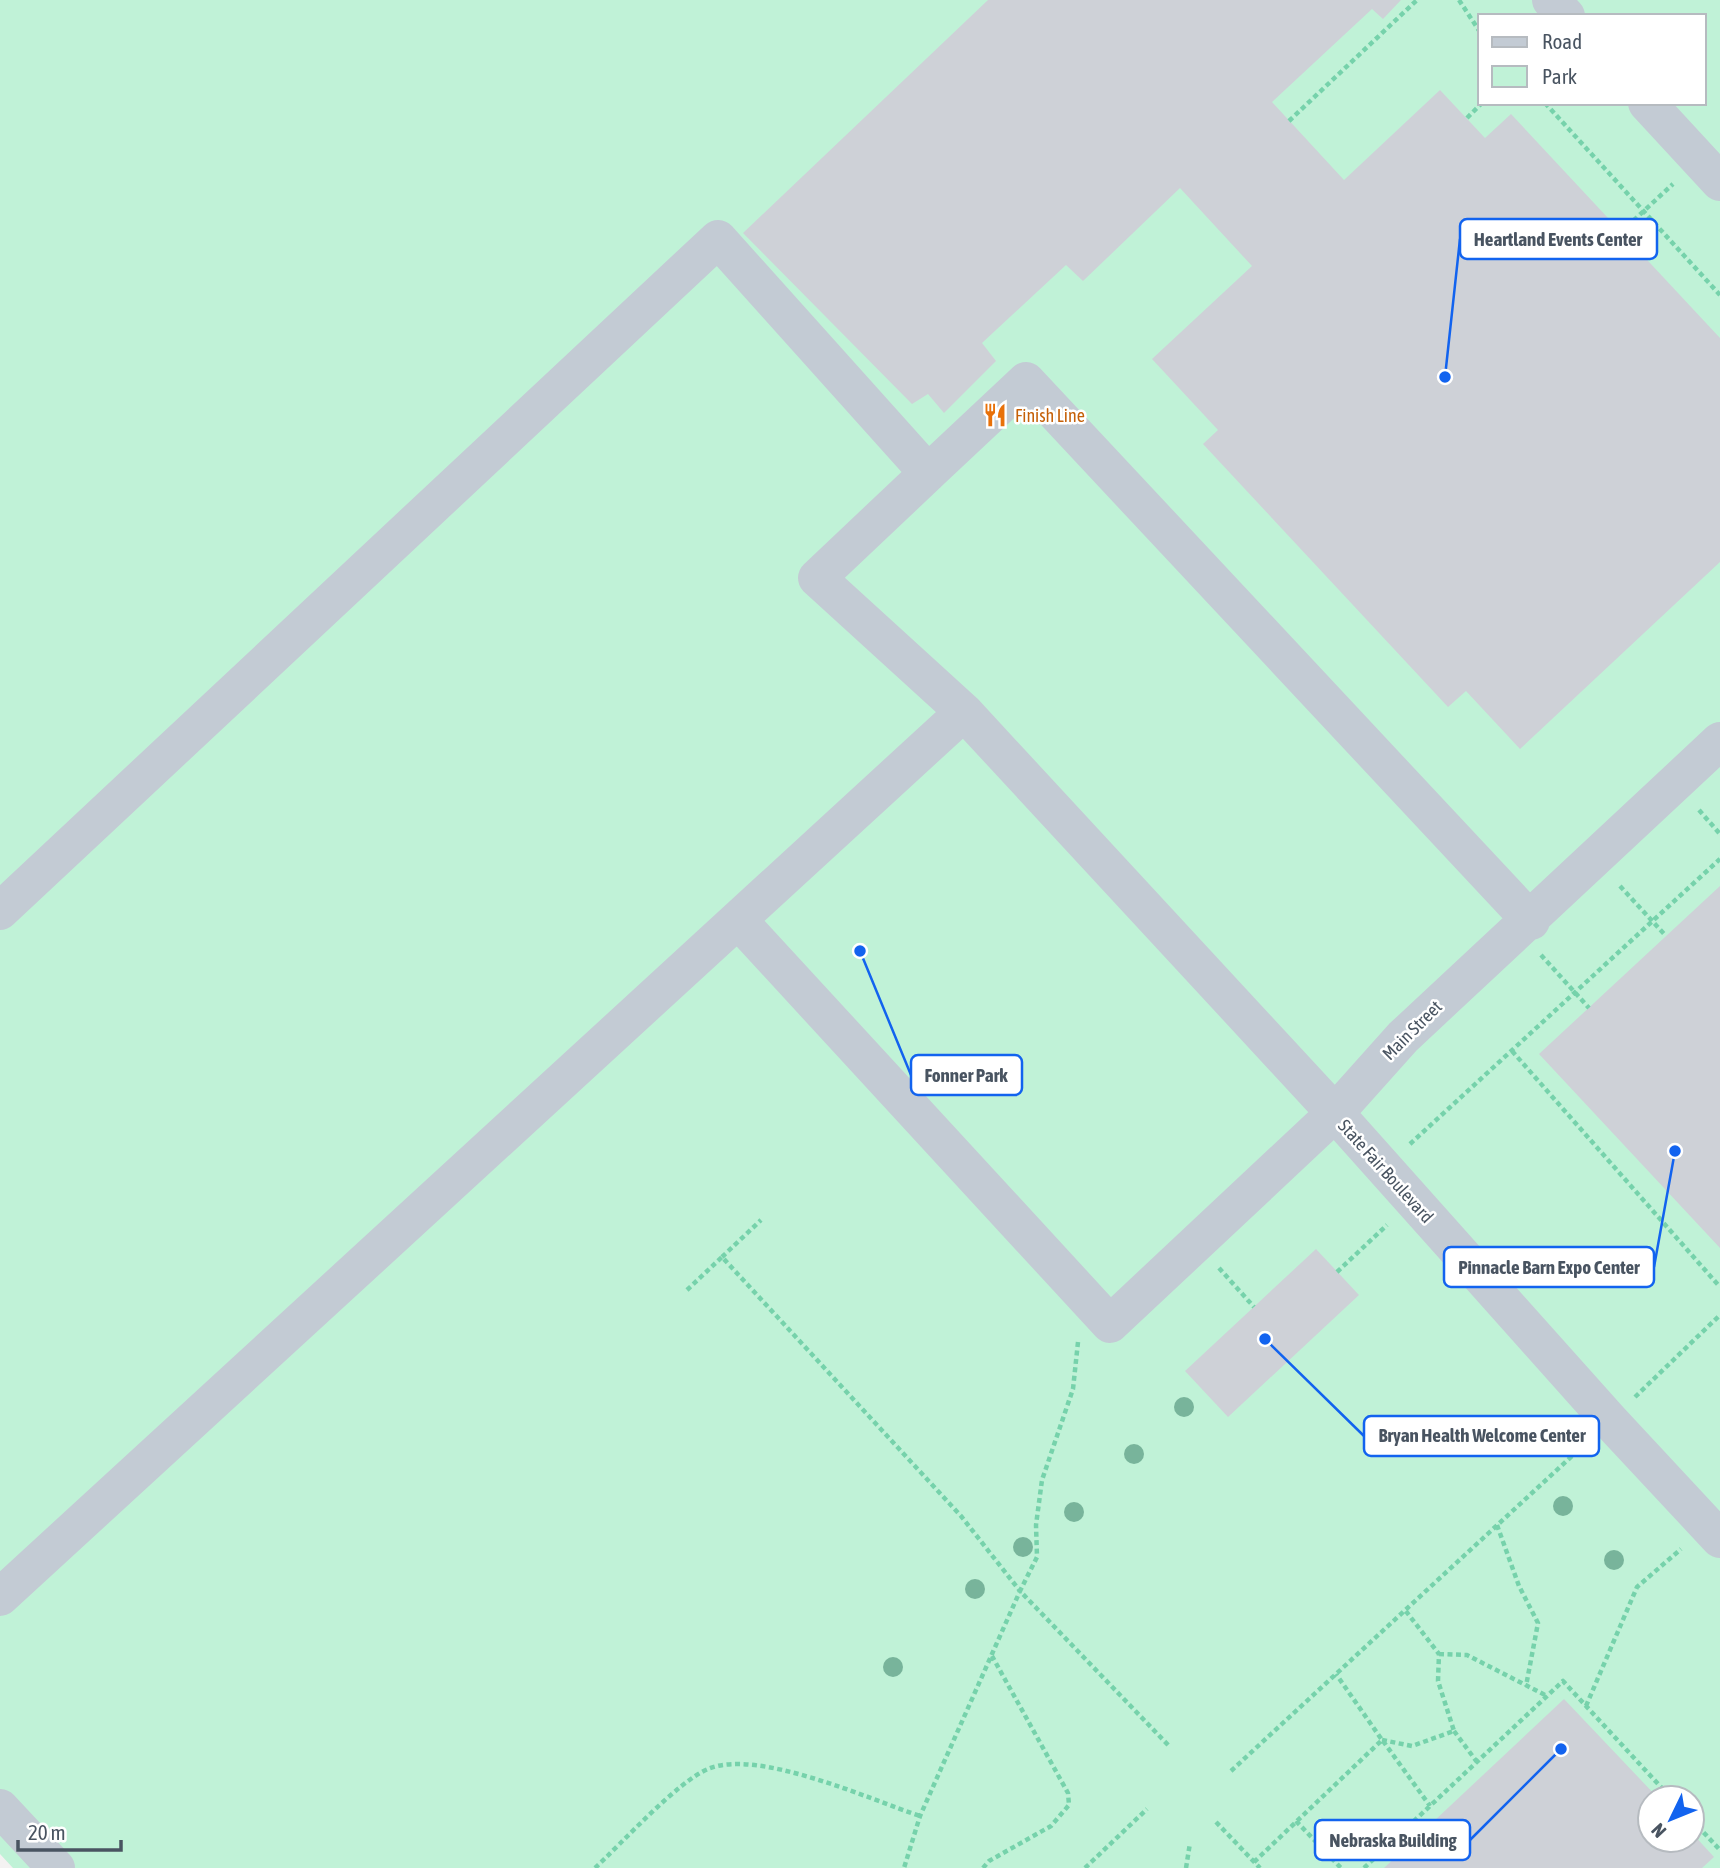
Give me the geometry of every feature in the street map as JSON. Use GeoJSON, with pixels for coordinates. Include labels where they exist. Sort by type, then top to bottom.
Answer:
{"type":"FeatureCollection","features":[{"type":"Feature","properties":{"kind":"street"},"geometry":{"type":"LineString","coordinates":[[1551,0],[1564,14]]}},
{"type":"Feature","properties":{"kind":"street"},"geometry":{"type":"LineString","coordinates":[[1649,105],[1710,171]]}},
{"type":"Feature","properties":{"kind":"street"},"geometry":{"type":"LineString","coordinates":[[0,911],[718,239],[928,473],[1026,381],[1525,926]]}},
{"type":"Feature","properties":{"kind":"street","name":"State Fair Boulevard"},"geometry":{"type":"LineString","coordinates":[[928,473],[817,578],[964,712],[1335,1113],[1610,1422],[1714,1532]]}},
{"type":"Feature","properties":{"kind":"street"},"geometry":{"type":"LineString","coordinates":[[0,1597],[964,712]]}},
{"type":"Feature","properties":{"kind":"street","name":"Main Street"},"geometry":{"type":"LineString","coordinates":[[1107,1321],[1198,1244],[1335,1113],[1404,1037],[1720,741]]}},
{"type":"Feature","properties":{"kind":"street"},"geometry":{"type":"LineString","coordinates":[[738,920],[1107,1321]]}},
{"type":"Feature","properties":{"kind":"street"},"geometry":{"type":"LineString","coordinates":[[0,1808],[56,1868]]}},
{"type":"Feature","properties":{"kind":"path"},"geometry":{"type":"LineString","coordinates":[[1289,121],[1417,0]]}},
{"type":"Feature","properties":{"kind":"path"},"geometry":{"type":"LineString","coordinates":[[1459,0],[1478,29]]}},
{"type":"Feature","properties":{"kind":"path"},"geometry":{"type":"LineString","coordinates":[[1467,118],[1480,105]]}},
{"type":"Feature","properties":{"kind":"path"},"geometry":{"type":"LineString","coordinates":[[1547,105],[1720,295]]}},
{"type":"Feature","properties":{"kind":"path"},"geometry":{"type":"LineString","coordinates":[[1621,232],[1644,211],[1710,171]]}},
{"type":"Feature","properties":{"kind":"path"},"geometry":{"type":"LineString","coordinates":[[1595,859],[1666,936]]}},
{"type":"Feature","properties":{"kind":"path"},"geometry":{"type":"LineString","coordinates":[[1384,1168],[1720,859]]}},
{"type":"Feature","properties":{"kind":"path"},"geometry":{"type":"LineString","coordinates":[[1525,926],[1589,1008]]}},
{"type":"Feature","properties":{"kind":"path"},"geometry":{"type":"LineString","coordinates":[[1512,1051],[1720,1287]]}},
{"type":"Feature","properties":{"kind":"path"},"geometry":{"type":"LineString","coordinates":[[1337,1272],[1413,1200]]}},
{"type":"Feature","properties":{"kind":"path"},"geometry":{"type":"LineString","coordinates":[[687,1290],[761,1220]]}},
{"type":"Feature","properties":{"kind":"path"},"geometry":{"type":"LineString","coordinates":[[1198,1244],[1254,1307]]}},
{"type":"Feature","properties":{"kind":"path"},"geometry":{"type":"LineString","coordinates":[[722,1257],[961,1516],[1020,1591],[1170,1747]]}},
{"type":"Feature","properties":{"kind":"path"},"geometry":{"type":"LineString","coordinates":[[1231,1771],[1610,1422],[1720,1315]]}},
{"type":"Feature","properties":{"kind":"path"},"geometry":{"type":"LineString","coordinates":[[904,1868],[920,1816],[1037,1557],[1036,1525],[1042,1480],[1073,1389],[1076,1344],[1107,1321]]}},
{"type":"Feature","properties":{"kind":"path"},"geometry":{"type":"LineString","coordinates":[[1497,1525],[1519,1586],[1538,1623],[1526,1686]]}},
{"type":"Feature","properties":{"kind":"path"},"geometry":{"type":"LineString","coordinates":[[1586,1706],[1637,1587],[1714,1532]]}},
{"type":"Feature","properties":{"kind":"path"},"geometry":{"type":"LineString","coordinates":[[1405,1611],[1439,1654],[1438,1681],[1454,1731],[1477,1762]]}},
{"type":"Feature","properties":{"kind":"path"},"geometry":{"type":"LineString","coordinates":[[1439,1654],[1467,1654],[1547,1696]]}},
{"type":"Feature","properties":{"kind":"path"},"geometry":{"type":"LineString","coordinates":[[983,1868],[989,1861],[1051,1826],[1069,1805],[1068,1793],[991,1655]]}},
{"type":"Feature","properties":{"kind":"path"},"geometry":{"type":"LineString","coordinates":[[1336,1675],[1430,1806]]}},
{"type":"Feature","properties":{"kind":"path"},"geometry":{"type":"LineString","coordinates":[[1364,1868],[1563,1681],[1658,1784]]}},
{"type":"Feature","properties":{"kind":"path"},"geometry":{"type":"LineString","coordinates":[[1382,1740],[1412,1746],[1454,1731]]}},
{"type":"Feature","properties":{"kind":"path"},"geometry":{"type":"LineString","coordinates":[[1254,1861],[1382,1740]]}},
{"type":"Feature","properties":{"kind":"path"},"geometry":{"type":"LineString","coordinates":[[595,1868],[685,1784],[706,1769],[727,1763],[778,1768],[920,1816]]}},
{"type":"Feature","properties":{"kind":"path"},"geometry":{"type":"LineString","coordinates":[[1085,1868],[1147,1809]]}},
{"type":"Feature","properties":{"kind":"path"},"geometry":{"type":"LineString","coordinates":[[1296,1821],[1341,1868]]}},
{"type":"Feature","properties":{"kind":"path"},"geometry":{"type":"LineString","coordinates":[[1216,1822],[1260,1868]]}},
{"type":"Feature","properties":{"kind":"path"},"geometry":{"type":"LineString","coordinates":[[1706,1835],[1720,1850]]}},
{"type":"Feature","properties":{"kind":"path"},"geometry":{"type":"LineString","coordinates":[[1186,1868],[1189,1843]]}},
{"type":"Feature","properties":{"kind":"green space"},"geometry":{"type":"Polygon","coordinates":[[[0,0],[1720,0],[1720,1868],[13,1868],[0,1854],[0,0]]]}},
{"type":"Feature","properties":{"kind":"building"},"geometry":{"type":"Polygon","coordinates":[[[988,0],[1401,0],[1383,19],[1372,9],[1272,102],[1344,180],[1440,90],[1485,138],[1511,114],[1720,338],[1720,562],[1520,749],[1466,691],[1448,707],[1203,444],[1218,430],[1152,359],[1252,266],[1180,188],[1083,281],[1066,265],[982,343],[996,361],[944,413],[928,394],[912,404],[743,233],[988,0]]]}},
{"type":"Feature","properties":{"kind":"building"},"geometry":{"type":"Polygon","coordinates":[[[1720,886],[1720,1248],[1539,1054],[1720,886]]]}},
{"type":"Feature","properties":{"kind":"building"},"geometry":{"type":"Polygon","coordinates":[[[1316,1249],[1359,1295],[1228,1417],[1185,1371],[1316,1249]]]}},
{"type":"Feature","properties":{"kind":"building"},"geometry":{"type":"Polygon","coordinates":[[[1564,1699],[1645,1784],[1636,1784],[1636,1854],[1706,1854],[1706,1848],[1714,1857],[1702,1868],[1384,1868],[1564,1699]]]}},
{"type":"Feature","properties":{"kind":"place","name":"Heartland Events Center"},"geometry":{"type":"Point","coordinates":[1445,377]}},
{"type":"Feature","properties":{"kind":"place","name":"Finish Line"},"geometry":{"type":"Point","coordinates":[995,415]}},
{"type":"Feature","properties":{"kind":"place","name":"Fonner Park"},"geometry":{"type":"Point","coordinates":[860,951]}},
{"type":"Feature","properties":{"kind":"place","name":"Pinnacle Barn Expo Center"},"geometry":{"type":"Point","coordinates":[1675,1151]}},
{"type":"Feature","properties":{"kind":"place","name":"Bryan Health Welcome Center"},"geometry":{"type":"Point","coordinates":[1265,1339]}},
{"type":"Feature","properties":{"kind":"place","name":"Nebraska Building"},"geometry":{"type":"Point","coordinates":[1561,1749]}}]}
